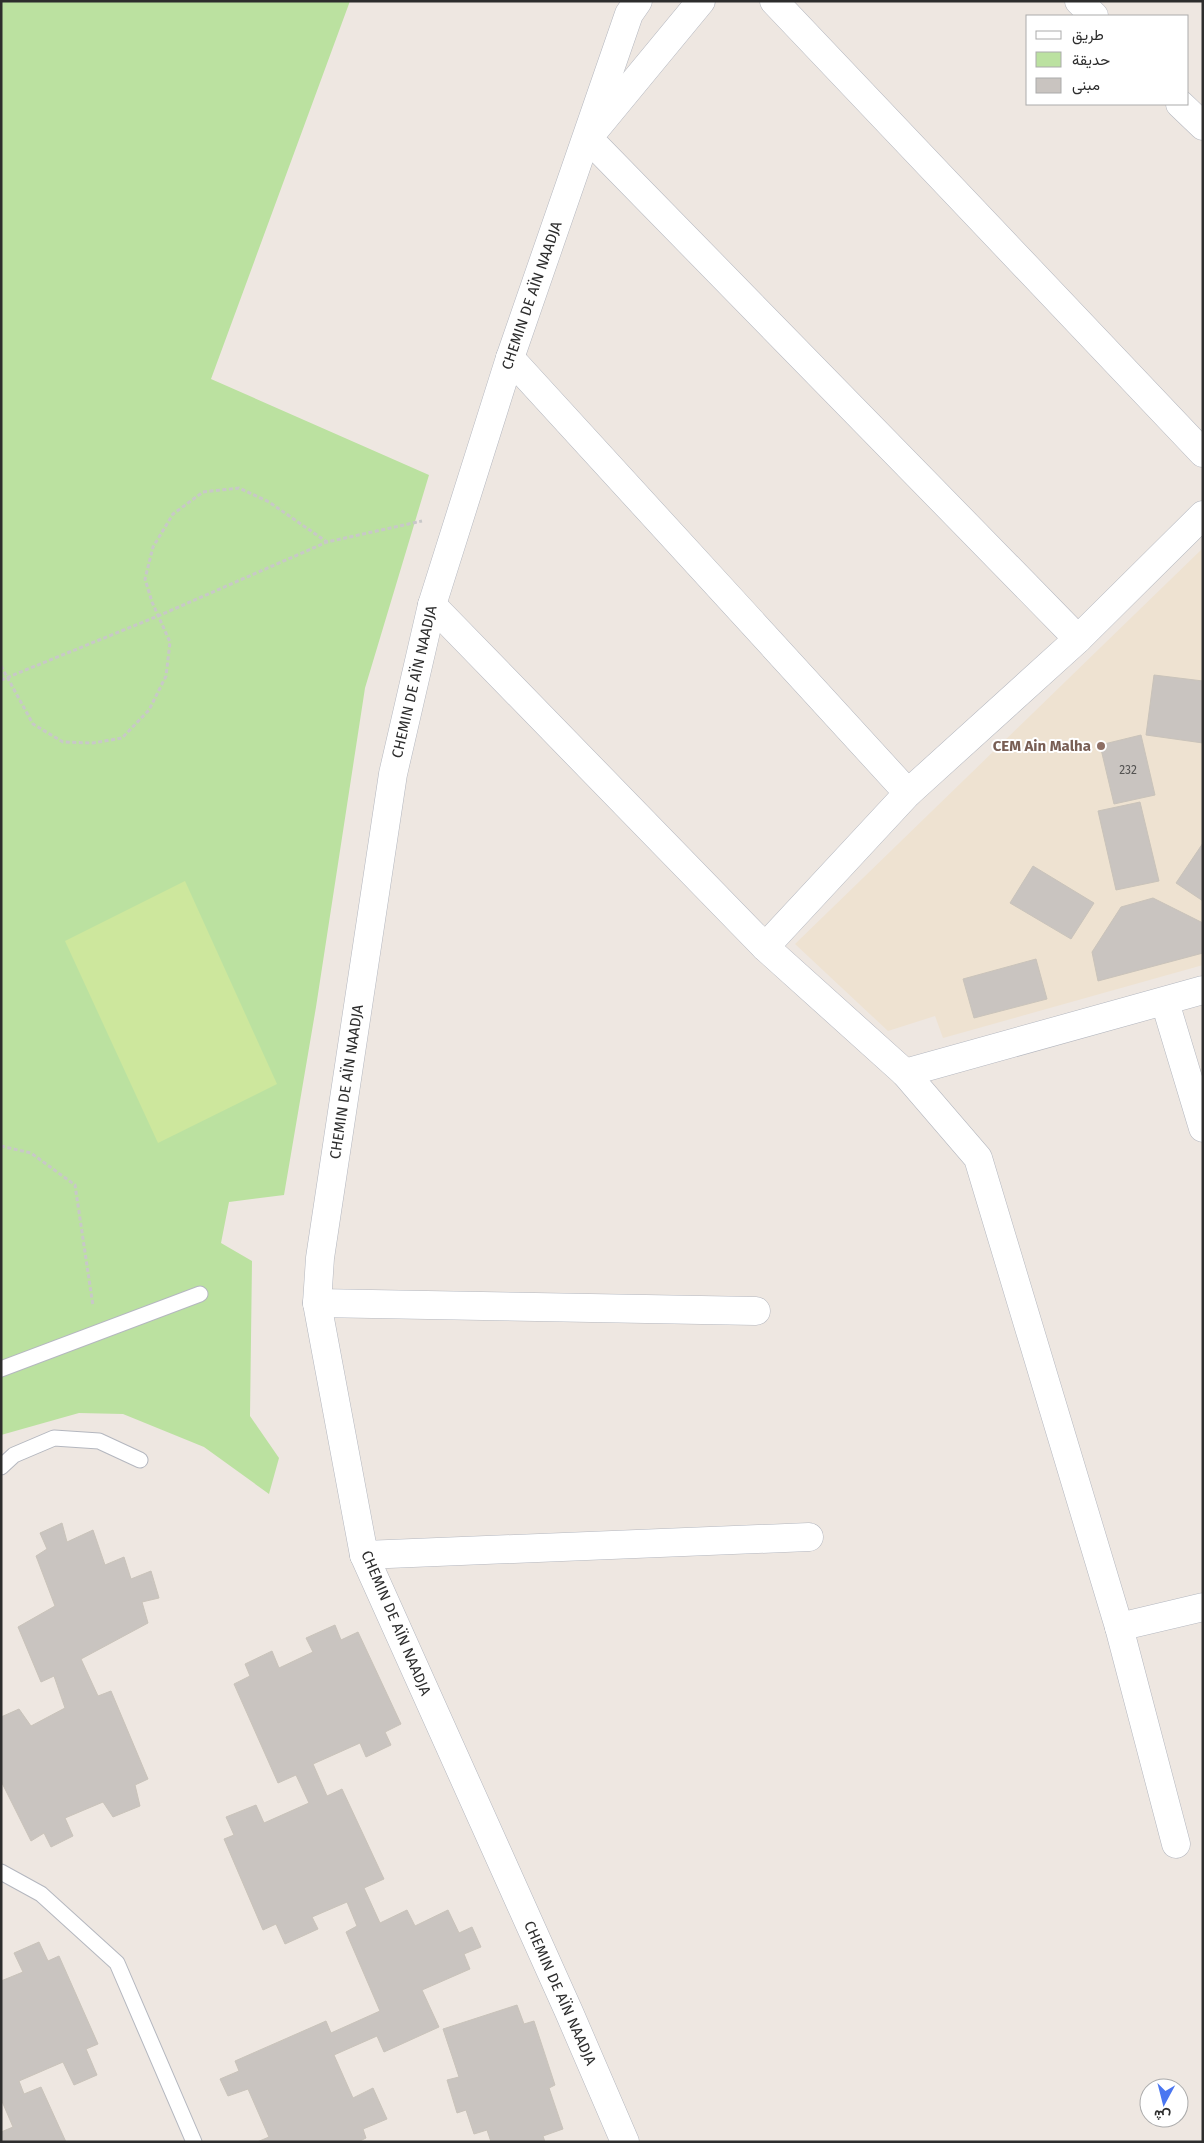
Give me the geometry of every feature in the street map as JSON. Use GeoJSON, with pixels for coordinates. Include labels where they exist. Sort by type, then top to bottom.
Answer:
{"type":"FeatureCollection","features":[{"type":"Feature","properties":{"kind":"street","name":"CHEMIN DE AÏN NAADJA"},"geometry":{"type":"LineString","coordinates":[[624,2142],[569,2012],[364,1555],[317,1303],[320,1258],[393,774],[432,605],[510,358],[588,138],[629,14],[638,1]]}},
{"type":"Feature","properties":{"kind":"street"},"geometry":{"type":"LineString","coordinates":[[701,1],[588,138],[1078,639]]}},
{"type":"Feature","properties":{"kind":"street"},"geometry":{"type":"LineString","coordinates":[[774,1],[1203,453]]}},
{"type":"Feature","properties":{"kind":"street"},"geometry":{"type":"LineString","coordinates":[[1079,1],[1093,15]]}},
{"type":"Feature","properties":{"kind":"street"},"geometry":{"type":"LineString","coordinates":[[1181,105],[1203,126]]}},
{"type":"Feature","properties":{"kind":"street"},"geometry":{"type":"LineString","coordinates":[[510,358],[908,793]]}},
{"type":"Feature","properties":{"kind":"street"},"geometry":{"type":"LineString","coordinates":[[764,947],[908,793],[1078,639],[1203,515]]}},
{"type":"Feature","properties":{"kind":"street"},"geometry":{"type":"LineString","coordinates":[[432,605],[764,947],[905,1073],[978,1158],[1119,1627],[1176,1844]]}},
{"type":"Feature","properties":{"kind":"street"},"geometry":{"type":"LineString","coordinates":[[905,1073],[1203,990]]}},
{"type":"Feature","properties":{"kind":"street"},"geometry":{"type":"LineString","coordinates":[[1164,1002],[1203,1128]]}},
{"type":"Feature","properties":{"kind":"street"},"geometry":{"type":"LineString","coordinates":[[317,1303],[756,1311]]}},
{"type":"Feature","properties":{"kind":"street"},"geometry":{"type":"LineString","coordinates":[[364,1555],[809,1537]]}},
{"type":"Feature","properties":{"kind":"street"},"geometry":{"type":"LineString","coordinates":[[1119,1627],[1203,1607]]}},
{"type":"Feature","properties":{"kind":"lane"},"geometry":{"type":"LineString","coordinates":[[1,1369],[200,1294]]}},
{"type":"Feature","properties":{"kind":"lane"},"geometry":{"type":"LineString","coordinates":[[1,1467],[14,1455],[54,1438],[99,1441],[140,1460]]}},
{"type":"Feature","properties":{"kind":"lane"},"geometry":{"type":"LineString","coordinates":[[1,1872],[41,1894],[117,1962],[194,2142]]}},
{"type":"Feature","properties":{"kind":"path"},"geometry":{"type":"LineString","coordinates":[[1,666],[33,724],[63,742],[93,743],[122,738],[149,710],[166,676],[170,642],[158,616],[145,579],[153,547],[173,514],[203,492],[239,488],[269,502],[327,542]]}},
{"type":"Feature","properties":{"kind":"path"},"geometry":{"type":"LineString","coordinates":[[1,680],[158,616],[327,542],[462,513]]}},
{"type":"Feature","properties":{"kind":"path"},"geometry":{"type":"LineString","coordinates":[[1,1146],[31,1153],[75,1185],[97,1333]]}},
{"type":"Feature","properties":{"kind":"shaded area","name":"CEM Ain Malha"},"geometry":{"type":"Polygon","coordinates":[[[1203,548],[1203,965],[943,1038],[935,1016],[888,1031],[795,944],[1203,548]]]}},
{"type":"Feature","properties":{"kind":"green space"},"geometry":{"type":"Polygon","coordinates":[[[1,1],[350,1],[211,379],[429,475],[365,688],[316,1007],[284,1195],[229,1202],[221,1243],[252,1261],[250,1416],[279,1458],[269,1494],[204,1447],[123,1414],[79,1413],[1,1435],[1,1]]]}},
{"type":"Feature","properties":{"kind":"green space"},"geometry":{"type":"Polygon","coordinates":[[[185,881],[277,1084],[158,1143],[65,941],[185,881]]]}},
{"type":"Feature","properties":{"kind":"building"},"geometry":{"type":"Polygon","coordinates":[[[1154,675],[1203,681],[1203,743],[1146,735],[1154,675]]]}},
{"type":"Feature","properties":{"kind":"building"},"geometry":{"type":"Polygon","coordinates":[[[1141,735],[1155,795],[1114,804],[1100,745],[1141,735]]]}},
{"type":"Feature","properties":{"kind":"building"},"geometry":{"type":"Polygon","coordinates":[[[1140,802],[1159,881],[1116,890],[1098,811],[1140,802]]]}},
{"type":"Feature","properties":{"kind":"building"},"geometry":{"type":"Polygon","coordinates":[[[1203,843],[1203,901],[1176,883],[1203,843]]]}},
{"type":"Feature","properties":{"kind":"building"},"geometry":{"type":"Polygon","coordinates":[[[1033,866],[1094,903],[1071,939],[1010,903],[1033,866]]]}},
{"type":"Feature","properties":{"kind":"building"},"geometry":{"type":"Polygon","coordinates":[[[1153,898],[1203,923],[1203,953],[1098,981],[1092,952],[1121,907],[1153,898]]]}},
{"type":"Feature","properties":{"kind":"building"},"geometry":{"type":"Polygon","coordinates":[[[1036,959],[1047,999],[974,1018],[963,979],[1036,959]]]}},
{"type":"Feature","properties":{"kind":"building"},"geometry":{"type":"Polygon","coordinates":[[[62,1523],[67,1542],[93,1530],[105,1565],[124,1557],[131,1579],[151,1571],[159,1598],[142,1602],[148,1623],[81,1659],[98,1696],[111,1691],[148,1779],[135,1785],[140,1806],[113,1817],[103,1802],[65,1818],[73,1836],[51,1847],[44,1833],[31,1841],[1,1781],[1,1717],[19,1709],[31,1726],[65,1708],[54,1676],[41,1682],[18,1627],[55,1606],[36,1556],[47,1549],[40,1533],[62,1523]]]}},
{"type":"Feature","properties":{"kind":"building"},"geometry":{"type":"Polygon","coordinates":[[[335,1625],[341,1640],[358,1632],[401,1724],[385,1732],[391,1745],[366,1757],[360,1743],[313,1764],[327,1796],[342,1789],[384,1879],[364,1888],[380,1923],[407,1910],[415,1926],[448,1910],[459,1933],[472,1927],[481,1947],[464,1954],[470,1969],[422,1990],[439,2027],[384,2052],[377,2036],[334,2055],[353,2098],[373,2088],[387,2119],[363,2129],[366,2138],[358,2142],[257,2142],[269,2137],[248,2089],[228,2096],[220,2079],[239,2071],[235,2061],[326,2021],[331,2033],[380,2011],[346,1932],[357,1926],[347,1902],[312,1917],[318,1929],[285,1944],[276,1924],[263,1930],[224,1839],[234,1835],[226,1817],[256,1805],[264,1823],[309,1803],[296,1775],[278,1783],[234,1684],[250,1676],[245,1664],[272,1651],[279,1668],[313,1652],[306,1638],[335,1625]]]}},
{"type":"Feature","properties":{"kind":"building"},"geometry":{"type":"Polygon","coordinates":[[[39,1942],[48,1961],[59,1956],[98,2044],[86,2049],[97,2075],[74,2085],[63,2062],[19,2081],[24,2094],[41,2087],[66,2142],[1,2142],[1,2132],[13,2127],[1,2099],[1,1981],[23,1972],[14,1953],[39,1942]]]}},
{"type":"Feature","properties":{"kind":"building"},"geometry":{"type":"Polygon","coordinates":[[[517,2005],[524,2024],[534,2021],[555,2085],[549,2088],[563,2129],[543,2136],[545,2142],[491,2142],[487,2130],[474,2134],[466,2110],[457,2113],[447,2080],[459,2077],[443,2029],[517,2005]]]}},
{"type":"Feature","properties":{"kind":"place","name":"CEM Ain Malha"},"geometry":{"type":"Point","coordinates":[1101,746]}}]}
